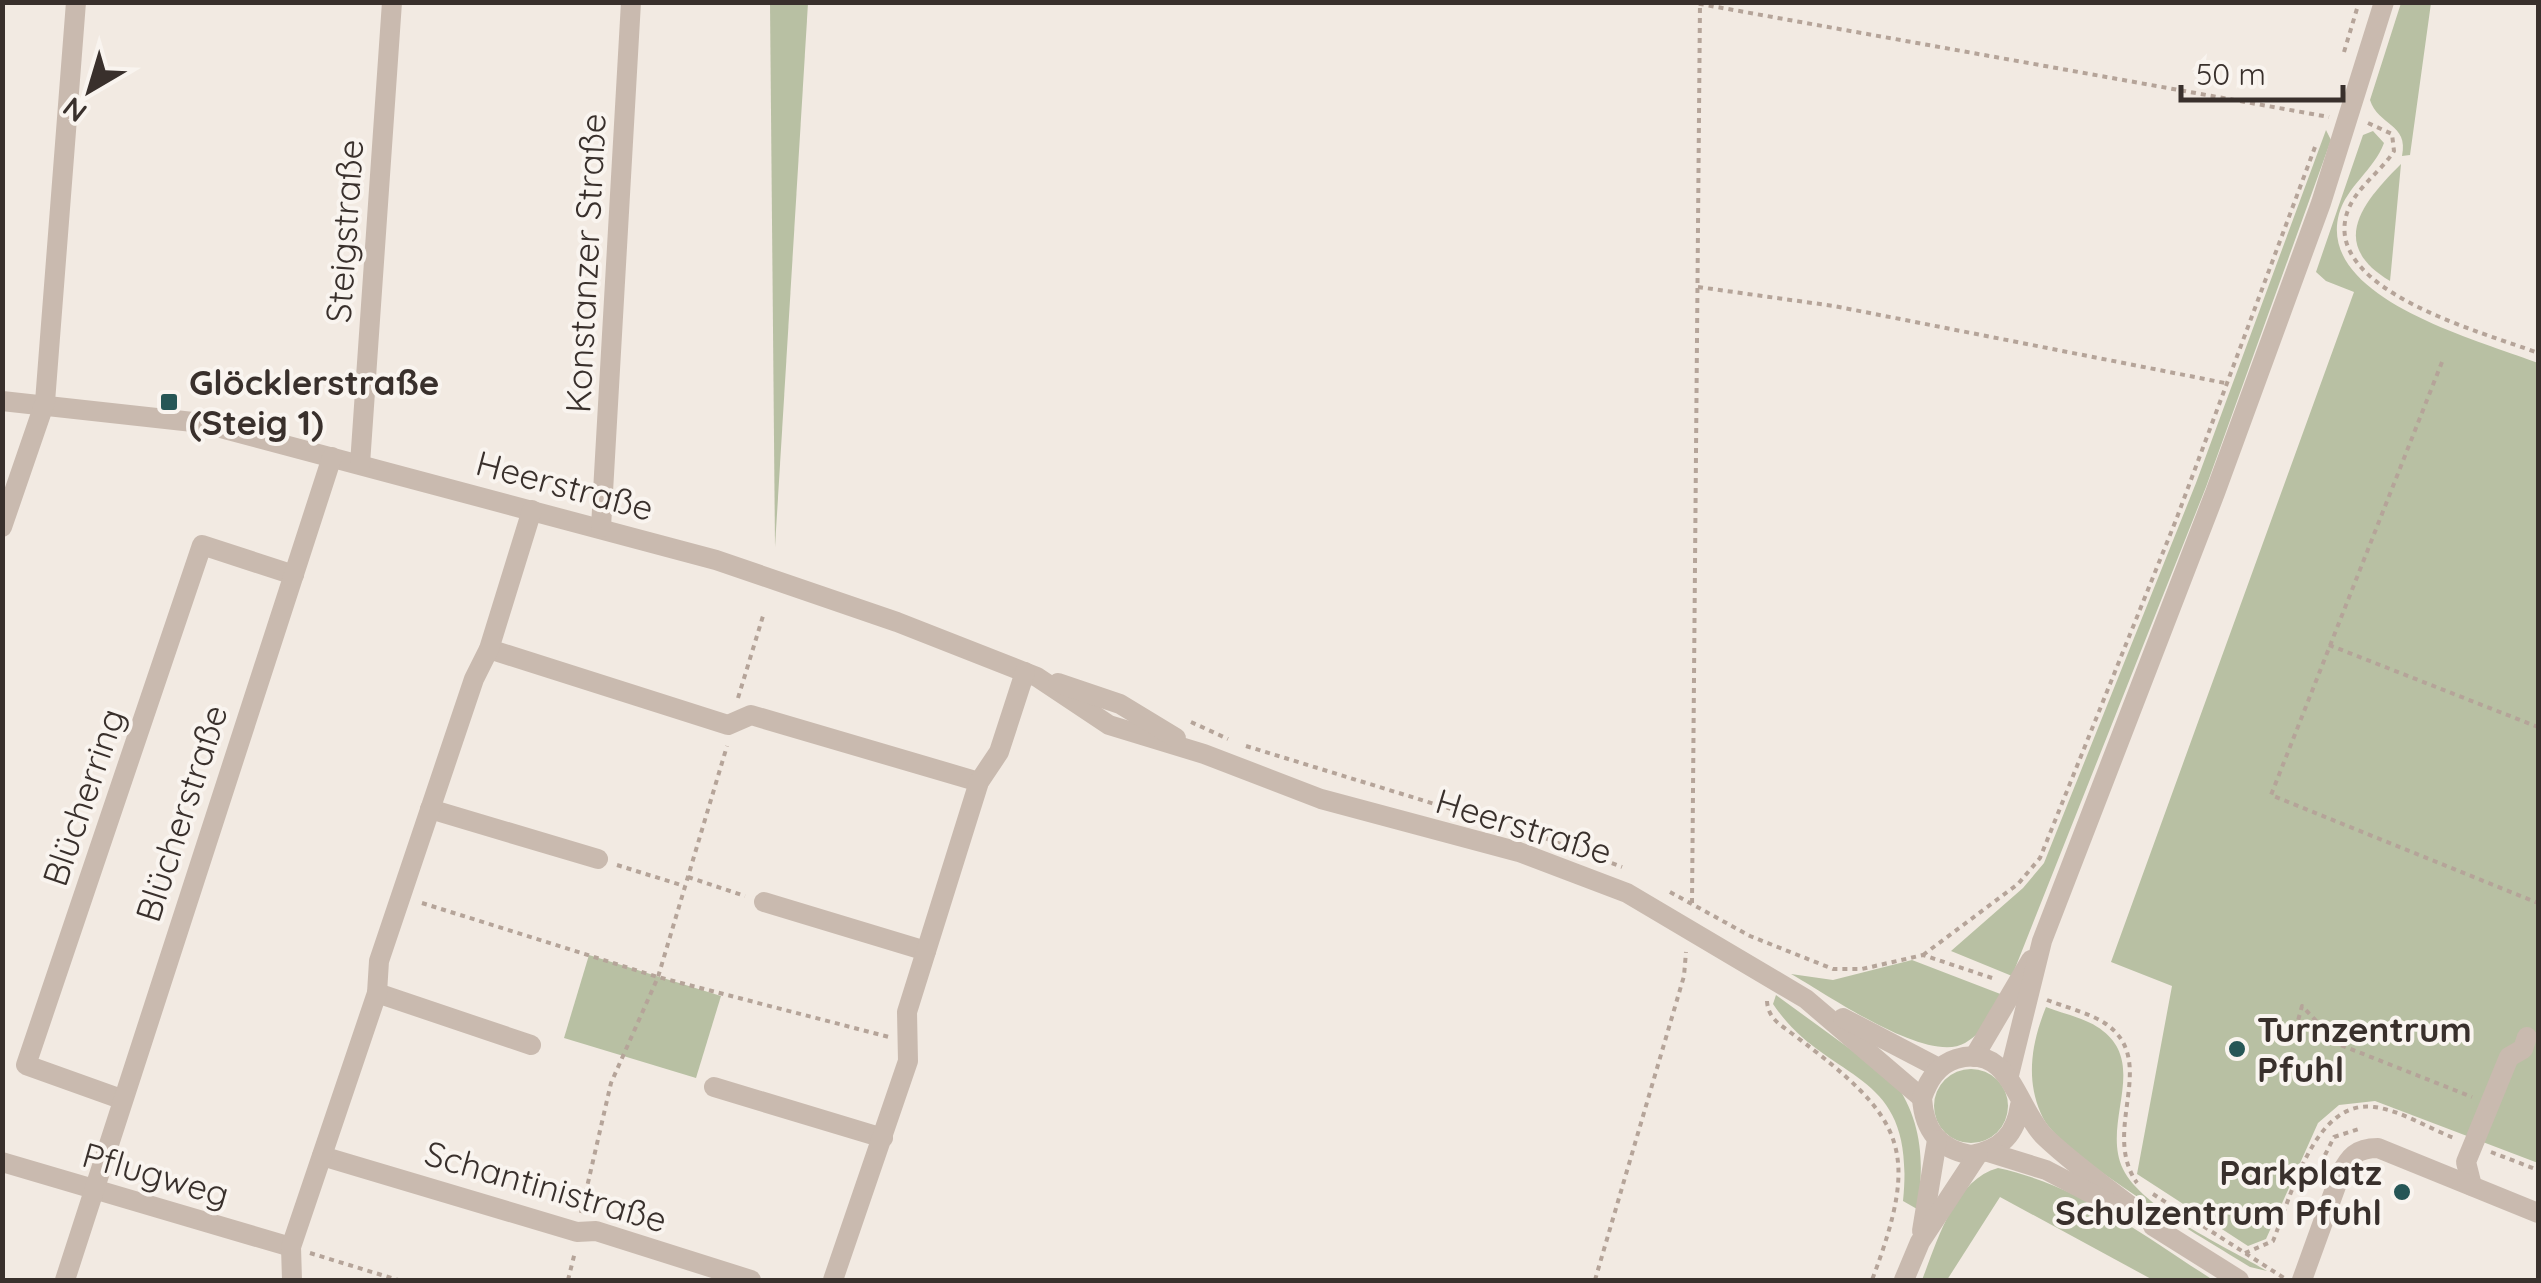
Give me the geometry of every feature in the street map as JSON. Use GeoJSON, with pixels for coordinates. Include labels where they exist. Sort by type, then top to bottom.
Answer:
{"type":"FeatureCollection","features":[{"type":"Feature","properties":{"kind":"street"},"geometry":{"type":"LineString","coordinates":[[2,527],[45,402],[76,2]]}},
{"type":"Feature","properties":{"kind":"street","name":"Steigstraße"},"geometry":{"type":"LineString","coordinates":[[360,464],[392,2]]}},
{"type":"Feature","properties":{"kind":"street","name":"Konstanzer Straße"},"geometry":{"type":"LineString","coordinates":[[601,527],[631,2]]}},
{"type":"Feature","properties":{"kind":"street"},"geometry":{"type":"LineString","coordinates":[[2009,1076],[2042,941],[2222,475],[2348,120],[2384,2]]}},
{"type":"Feature","properties":{"kind":"street","name":"Heerstraße"},"geometry":{"type":"LineString","coordinates":[[2,401],[45,402],[184,420],[601,527],[790,583],[1031,674],[1110,725],[1204,754],[1320,799],[1577,872],[1626,893],[1806,999],[1939,1068]]}},
{"type":"Feature","properties":{"kind":"street","name":"Blücherstraße"},"geometry":{"type":"LineString","coordinates":[[65,1280],[332,458]]}},
{"type":"Feature","properties":{"kind":"street"},"geometry":{"type":"LineString","coordinates":[[292,1280],[291,1247],[377,993],[379,960],[474,679],[490,648],[532,510]]}},
{"type":"Feature","properties":{"kind":"street","name":"Blücherring"},"geometry":{"type":"LineString","coordinates":[[121,1100],[26,1065],[202,545],[294,575]]}},
{"type":"Feature","properties":{"kind":"street"},"geometry":{"type":"LineString","coordinates":[[490,648],[728,725],[751,715],[979,782]]}},
{"type":"Feature","properties":{"kind":"street"},"geometry":{"type":"LineString","coordinates":[[833,1280],[908,1061],[907,1012],[979,782],[999,752],[1031,674]]}},
{"type":"Feature","properties":{"kind":"street"},"geometry":{"type":"LineString","coordinates":[[430,808],[598,859]]}},
{"type":"Feature","properties":{"kind":"street"},"geometry":{"type":"LineString","coordinates":[[764,902],[926,951]]}},
{"type":"Feature","properties":{"kind":"street"},"geometry":{"type":"LineString","coordinates":[[1974,1057],[2042,941]]}},
{"type":"Feature","properties":{"kind":"street"},"geometry":{"type":"LineString","coordinates":[[377,993],[531,1045]]}},
{"type":"Feature","properties":{"kind":"street","name":"Heerstraße"},"geometry":{"type":"LineString","coordinates":[[1806,999],[1922,1098]]}},
{"type":"Feature","properties":{"kind":"street"},"geometry":{"type":"LineString","coordinates":[[2472,1186],[2466,1162],[2509,1057],[2522,1048],[2527,1037]]}},
{"type":"Feature","properties":{"kind":"street"},"geometry":{"type":"LineString","coordinates":[[2162,1230],[2046,1170],[1983,1153],[1955,1152],[1936,1140],[1923,1116],[1922,1098],[1939,1068],[1974,1057],[1992,1062],[2009,1076],[2020,1105],[2045,1137],[2162,1230],[2238,1280]]}},
{"type":"Feature","properties":{"kind":"street"},"geometry":{"type":"LineString","coordinates":[[714,1087],[883,1138]]}},
{"type":"Feature","properties":{"kind":"street"},"geometry":{"type":"LineString","coordinates":[[1904,1280],[1920,1242],[1983,1153],[2014,1130],[2020,1105]]}},
{"type":"Feature","properties":{"kind":"street"},"geometry":{"type":"LineString","coordinates":[[1920,1242],[1936,1140]]}},
{"type":"Feature","properties":{"kind":"street"},"geometry":{"type":"LineString","coordinates":[[2302,1280],[2340,1175],[2355,1152],[2378,1148],[2538,1213]]}},
{"type":"Feature","properties":{"kind":"street","name":"Schantinistraße"},"geometry":{"type":"LineString","coordinates":[[322,1156],[752,1280]]}},
{"type":"Feature","properties":{"kind":"street","name":"Pflugweg"},"geometry":{"type":"LineString","coordinates":[[2,1162],[291,1247]]}},
{"type":"Feature","properties":{"kind":"path"},"geometry":{"type":"LineString","coordinates":[[1688,2],[2302,114]]}},
{"type":"Feature","properties":{"kind":"path"},"geometry":{"type":"LineString","coordinates":[[2342,60],[2358,2]]}},
{"type":"Feature","properties":{"kind":"path"},"geometry":{"type":"LineString","coordinates":[[1695,864],[1700,4]]}},
{"type":"Feature","properties":{"kind":"path"},"geometry":{"type":"LineString","coordinates":[[2348,120],[2384,128],[2394,142],[2388,161],[2354,198],[2346,217],[2344,238],[2355,262],[2402,300],[2538,353]]}},
{"type":"Feature","properties":{"kind":"path"},"geometry":{"type":"LineString","coordinates":[[1658,886],[1750,936],[1834,969],[1862,969],[1923,955],[2018,884],[2040,858],[2227,383],[2319,135]]}},
{"type":"Feature","properties":{"kind":"path"},"geometry":{"type":"LineString","coordinates":[[1698,287],[1834,306],[2227,383]]}},
{"type":"Feature","properties":{"kind":"path"},"geometry":{"type":"LineString","coordinates":[[2442,362],[2272,794],[2538,903]]}},
{"type":"Feature","properties":{"kind":"path"},"geometry":{"type":"LineString","coordinates":[[568,1280],[580,1232],[581,1206],[611,1083],[658,977],[763,616]]}},
{"type":"Feature","properties":{"kind":"path"},"geometry":{"type":"LineString","coordinates":[[2329,645],[2538,727]]}},
{"type":"Feature","properties":{"kind":"path"},"geometry":{"type":"LineString","coordinates":[[1176,716],[1322,772],[1495,822]]}},
{"type":"Feature","properties":{"kind":"path"},"geometry":{"type":"LineString","coordinates":[[1528,832],[1578,846],[1625,868]]}},
{"type":"Feature","properties":{"kind":"path"},"geometry":{"type":"LineString","coordinates":[[598,859],[685,887]]}},
{"type":"Feature","properties":{"kind":"path"},"geometry":{"type":"LineString","coordinates":[[688,877],[764,902]]}},
{"type":"Feature","properties":{"kind":"path"},"geometry":{"type":"LineString","coordinates":[[401,896],[658,977],[908,1042]]}},
{"type":"Feature","properties":{"kind":"path"},"geometry":{"type":"LineString","coordinates":[[1923,955],[1995,979]]}},
{"type":"Feature","properties":{"kind":"path"},"geometry":{"type":"LineString","coordinates":[[1595,1280],[1684,976]]}},
{"type":"Feature","properties":{"kind":"path"},"geometry":{"type":"LineString","coordinates":[[1771,989],[1766,998],[1773,1020],[1852,1078],[1894,1131],[1901,1164],[1894,1223],[1872,1280]]}},
{"type":"Feature","properties":{"kind":"path"},"geometry":{"type":"LineString","coordinates":[[2047,1000],[2106,1024],[2126,1047],[2132,1072],[2122,1124],[2122,1154],[2137,1182],[2278,1274]]}},
{"type":"Feature","properties":{"kind":"path"},"geometry":{"type":"LineString","coordinates":[[2293,1039],[2302,1006],[2338,1044],[2490,1104]]}},
{"type":"Feature","properties":{"kind":"path"},"geometry":{"type":"LineString","coordinates":[[2318,1169],[2334,1137],[2368,1127]]}},
{"type":"Feature","properties":{"kind":"path"},"geometry":{"type":"LineString","coordinates":[[291,1247],[398,1280]]}},
{"type":"Feature","properties":{"kind":"path"},"geometry":{"type":"LineString","coordinates":[[2270,1268],[2282,1265]]}},
{"type":"Feature","properties":{"kind":"green space"},"geometry":{"type":"Polygon","coordinates":[[[770,3],[808,3],[775,547],[770,3]]]}},
{"type":"Feature","properties":{"kind":"green space"},"geometry":{"type":"Polygon","coordinates":[[[2401,3],[2431,3],[2410,155],[2402,156],[2401,137],[2370,100],[2401,3]]]}},
{"type":"Feature","properties":{"kind":"green space"},"geometry":{"type":"Polygon","coordinates":[[[2326,130],[2331,140],[2206,487],[2012,976],[1951,951],[2023,888],[2044,863],[2196,483],[2326,130]]]}},
{"type":"Feature","properties":{"kind":"green space"},"geometry":{"type":"Polygon","coordinates":[[[2373,131],[2384,143],[2339,214],[2339,244],[2353,270],[2377,293],[2409,312],[2538,363],[2538,1163],[2375,1101],[2339,1105],[2318,1123],[2266,1239],[2248,1246],[2137,1174],[2172,986],[2111,962],[2354,292],[2326,281],[2316,272],[2363,135],[2373,131]]]}},
{"type":"Feature","properties":{"kind":"green space"},"geometry":{"type":"Polygon","coordinates":[[[2401,164],[2390,281],[2371,267],[2360,253],[2356,238],[2364,208],[2401,164]]]}},
{"type":"Feature","properties":{"kind":"green space"},"geometry":{"type":"Polygon","coordinates":[[[589,955],[721,996],[696,1078],[564,1038],[589,955]]]}},
{"type":"Feature","properties":{"kind":"green space"},"geometry":{"type":"Polygon","coordinates":[[[1912,960],[2003,995],[1972,1039],[1948,1047],[1903,1036],[1791,974],[1833,980],[1912,960]]]}},
{"type":"Feature","properties":{"kind":"green space"},"geometry":{"type":"Polygon","coordinates":[[[1776,995],[1894,1081],[1911,1111],[1919,1142],[1917,1209],[1903,1201],[1904,1157],[1896,1124],[1883,1100],[1795,1031],[1773,1004],[1776,995]]]}},
{"type":"Feature","properties":{"kind":"green space"},"geometry":{"type":"Polygon","coordinates":[[[2046,1007],[2091,1023],[2116,1045],[2123,1078],[2118,1152],[2133,1184],[2167,1213],[2267,1271],[2250,1267],[2138,1197],[2056,1134],[2037,1104],[2032,1077],[2034,1049],[2046,1007]]]}},
{"type":"Feature","properties":{"kind":"green space"},"geometry":{"type":"Polygon","coordinates":[[[1971,1069],[1997,1080],[2008,1106],[1997,1132],[1971,1143],[1945,1132],[1934,1106],[1945,1080],[1971,1069]]]}},
{"type":"Feature","properties":{"kind":"green space"},"geometry":{"type":"Polygon","coordinates":[[[1998,1168],[2083,1199],[2213,1280],[2153,1280],[2000,1197],[1947,1280],[1922,1280],[1941,1231],[1959,1199],[1970,1185],[1998,1168]]]}},
{"type":"Feature","properties":{"kind":"place","name":"Glöcklerstraße (Steig 1)"},"geometry":{"type":"Point","coordinates":[169,402]}},
{"type":"Feature","properties":{"kind":"place","name":"Turnzentrum Pfuhl"},"geometry":{"type":"Point","coordinates":[2237,1049]}},
{"type":"Feature","properties":{"kind":"place","name":"Parkplatz Schulzentrum Pfuhl"},"geometry":{"type":"Point","coordinates":[2402,1192]}}]}
